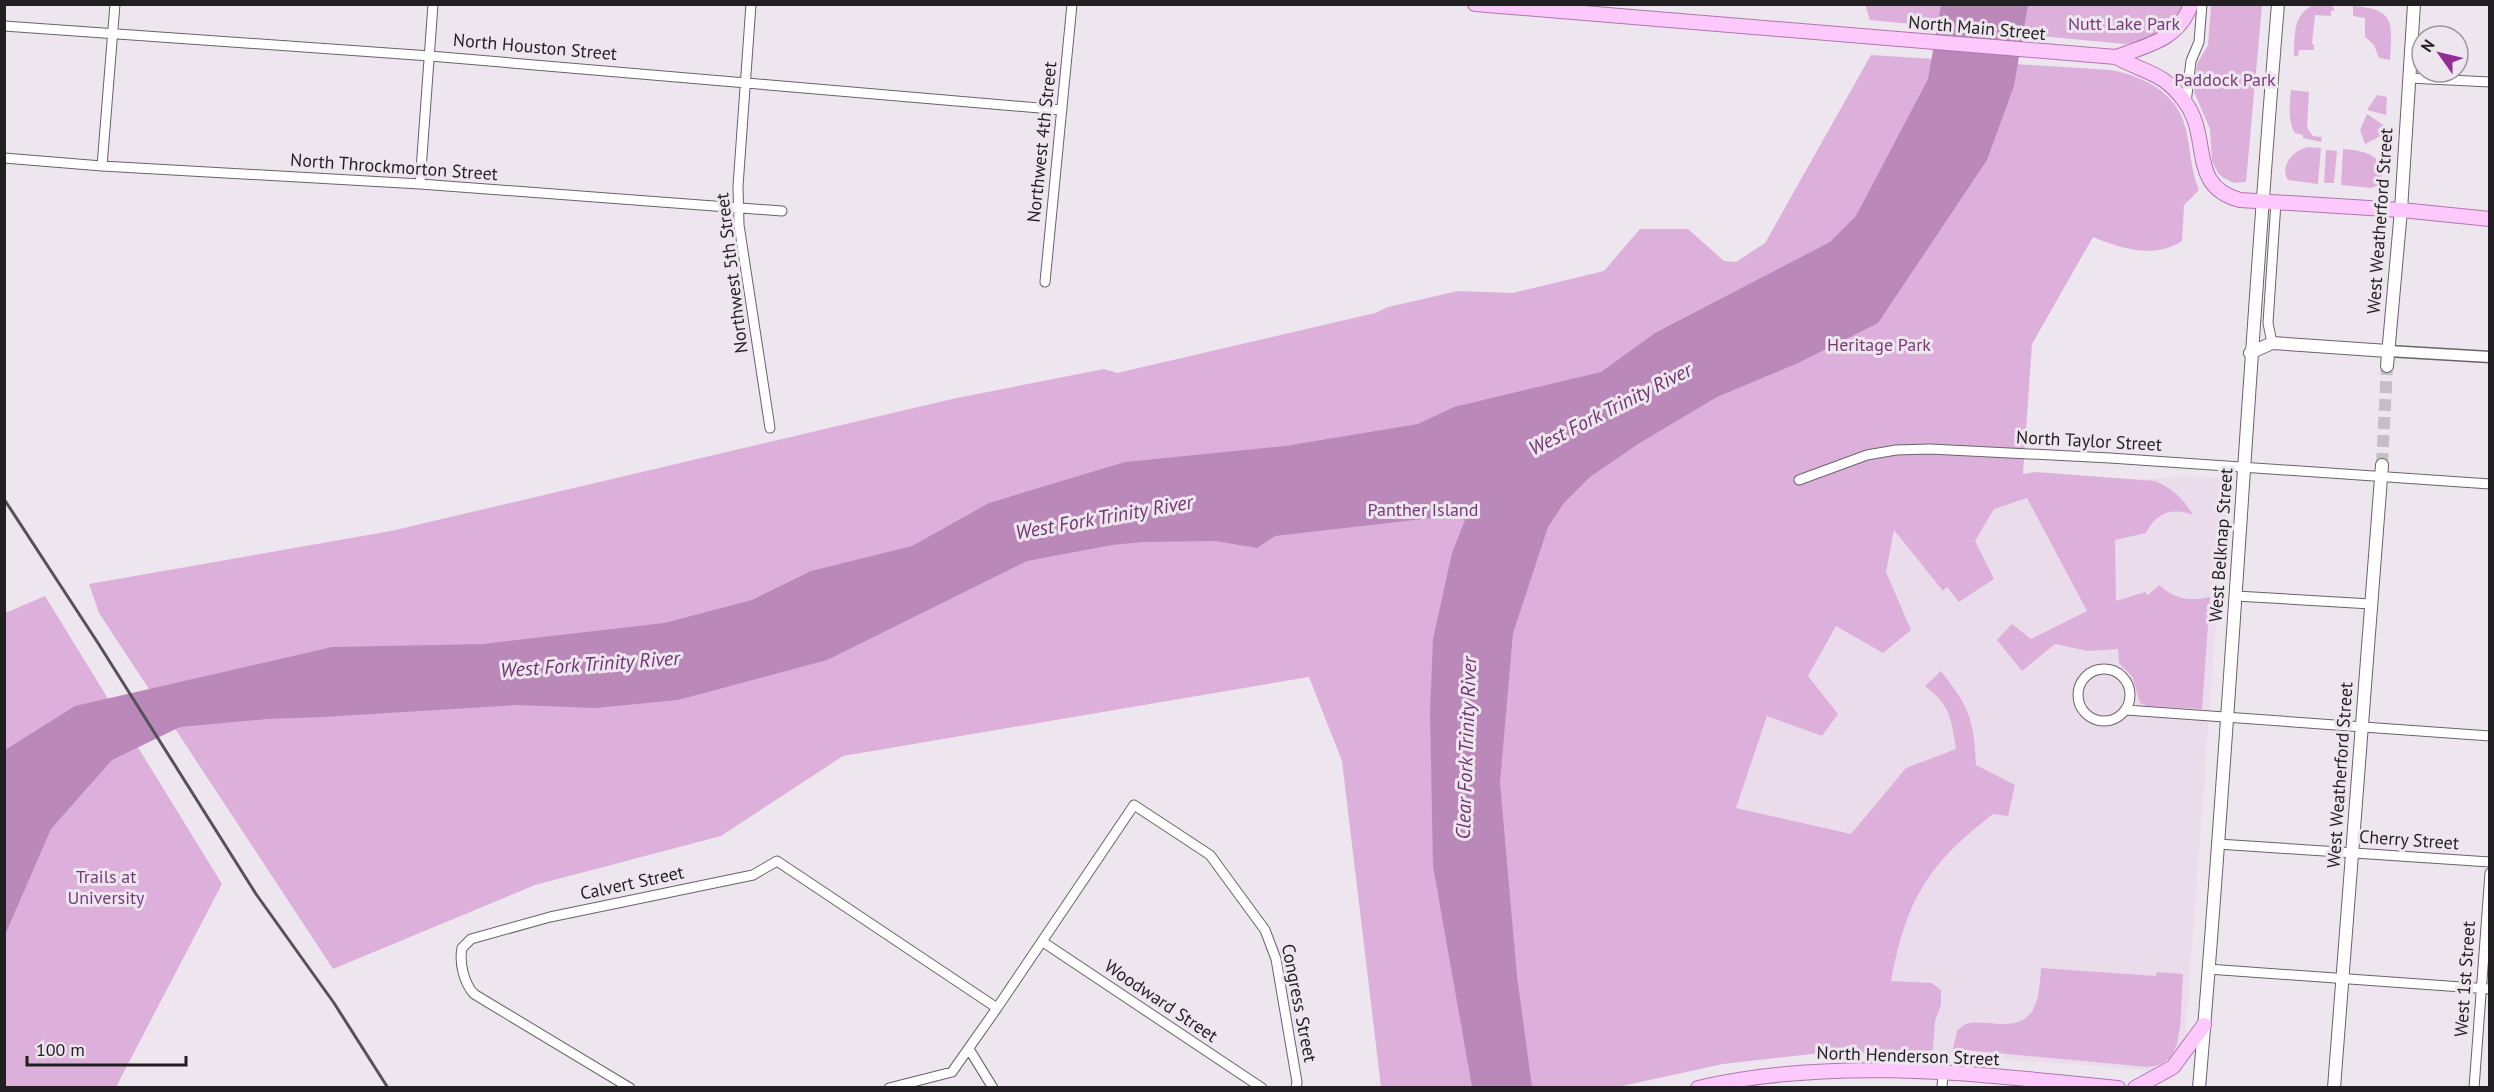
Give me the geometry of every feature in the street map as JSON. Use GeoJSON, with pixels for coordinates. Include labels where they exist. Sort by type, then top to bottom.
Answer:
{"type":"FeatureCollection","features":[{"type":"Feature","properties":{"kind":"main road","name":"North Main Street"},"geometry":{"type":"LineString","coordinates":[[1475,4],[2115,57]]}},
{"type":"Feature","properties":{"kind":"main road"},"geometry":{"type":"LineString","coordinates":[[2115,57],[2147,48],[2166,38],[2183,21],[2191,4]]}},
{"type":"Feature","properties":{"kind":"main road","name":"West Belknap Street"},"geometry":{"type":"LineString","coordinates":[[2199,1088],[2236,596],[2250,353],[2278,4]]}},
{"type":"Feature","properties":{"kind":"main road","name":"West Weatherford Street"},"geometry":{"type":"LineString","coordinates":[[2387,366],[2401,210],[2414,4]]}},
{"type":"Feature","properties":{"kind":"main road"},"geometry":{"type":"LineString","coordinates":[[2115,57],[2161,77],[2186,103],[2197,123],[2206,172],[2213,186],[2232,198],[2490,219]]}},
{"type":"Feature","properties":{"kind":"main road"},"geometry":{"type":"LineString","coordinates":[[2250,353],[2272,343],[2388,351]]}},
{"type":"Feature","properties":{"kind":"main road","name":"West Weatherford Street"},"geometry":{"type":"LineString","coordinates":[[2334,1088],[2381,470]]}},
{"type":"Feature","properties":{"kind":"main road"},"geometry":{"type":"LineString","coordinates":[[2135,1088],[2173,1067],[2204,1025]]}},
{"type":"Feature","properties":{"kind":"main road","name":"North Henderson Street"},"geometry":{"type":"LineString","coordinates":[[1698,1088],[1756,1075],[1873,1070],[1943,1073],[2118,1088]]}},
{"type":"Feature","properties":{"kind":"street"},"geometry":{"type":"LineString","coordinates":[[102,166],[115,4]]}},
{"type":"Feature","properties":{"kind":"street"},"geometry":{"type":"LineString","coordinates":[[420,184],[433,4]]}},
{"type":"Feature","properties":{"kind":"street","name":"Northwest 5th Street"},"geometry":{"type":"LineString","coordinates":[[751,4],[739,166],[739,225],[770,428]]}},
{"type":"Feature","properties":{"kind":"street","name":"Northwest 4th Street"},"geometry":{"type":"LineString","coordinates":[[1045,282],[1072,4]]}},
{"type":"Feature","properties":{"kind":"street"},"geometry":{"type":"LineString","coordinates":[[2186,103],[2191,61],[2199,42],[2202,4]]}},
{"type":"Feature","properties":{"kind":"street","name":"North Houston Street"},"geometry":{"type":"LineString","coordinates":[[4,26],[430,56],[1062,110]]}},
{"type":"Feature","properties":{"kind":"street"},"geometry":{"type":"LineString","coordinates":[[2409,78],[2490,82]]}},
{"type":"Feature","properties":{"kind":"street","name":"North Throckmorton Street"},"geometry":{"type":"LineString","coordinates":[[4,158],[102,166],[420,184],[782,211]]}},
{"type":"Feature","properties":{"kind":"street"},"geometry":{"type":"LineString","coordinates":[[2272,343],[2268,323],[2276,202]]}},
{"type":"Feature","properties":{"kind":"street"},"geometry":{"type":"LineString","coordinates":[[2388,351],[2490,357]]}},
{"type":"Feature","properties":{"kind":"street","name":"North Taylor Street"},"geometry":{"type":"LineString","coordinates":[[1799,480],[1852,459],[1882,452],[1910,449],[2110,458],[2244,468],[2381,470],[2490,484]]}},
{"type":"Feature","properties":{"kind":"street"},"geometry":{"type":"LineString","coordinates":[[2236,596],[2371,604]]}},
{"type":"Feature","properties":{"kind":"street"},"geometry":{"type":"LineString","coordinates":[[2126,710],[2130,692],[2122,676],[2105,669],[2096,670],[2082,681],[2077,698],[2085,715],[2093,720],[2111,721],[2126,710],[2490,736]]}},
{"type":"Feature","properties":{"kind":"street","name":"Congress Street"},"geometry":{"type":"LineString","coordinates":[[1042,942],[1134,805],[1210,855],[1265,930],[1276,959],[1298,1082],[1296,1088]]}},
{"type":"Feature","properties":{"kind":"street","name":"Cherry Street"},"geometry":{"type":"LineString","coordinates":[[2218,844],[2490,862]]}},
{"type":"Feature","properties":{"kind":"street","name":"Calvert Street"},"geometry":{"type":"LineString","coordinates":[[630,1088],[474,994],[467,983],[461,962],[462,948],[466,943],[550,917],[753,875],[777,861],[997,1008]]}},
{"type":"Feature","properties":{"kind":"street","name":"West 1st Street"},"geometry":{"type":"LineString","coordinates":[[2474,1088],[2485,989],[2490,873]]}},
{"type":"Feature","properties":{"kind":"street"},"geometry":{"type":"LineString","coordinates":[[889,1088],[948,1074],[956,1068],[1042,942]]}},
{"type":"Feature","properties":{"kind":"street","name":"Woodward Street"},"geometry":{"type":"LineString","coordinates":[[1042,942],[1262,1088]]}},
{"type":"Feature","properties":{"kind":"street"},"geometry":{"type":"LineString","coordinates":[[2208,969],[2485,989]]}},
{"type":"Feature","properties":{"kind":"street"},"geometry":{"type":"LineString","coordinates":[[969,1049],[993,1088]]}},
{"type":"Feature","properties":{"kind":"street"},"geometry":{"type":"LineString","coordinates":[[1942,1088],[1943,1073]]}},
{"type":"Feature","properties":{"kind":"shaded area"},"geometry":{"type":"Polygon","coordinates":[[[2185,476],[2225,478],[2230,482],[2229,512],[2223,528],[2185,1040],[2175,1058],[2157,1069],[2146,1070],[1915,1053],[1829,1052],[1723,1064],[1617,1087],[1571,987],[1899,496],[2185,476]]]}},
{"type":"Feature","properties":{"kind":"green space"},"geometry":{"type":"Polygon","coordinates":[[[2316,4],[2331,5],[2335,10],[2331,11],[2331,16],[2315,15],[2312,44],[2314,50],[2299,50],[2298,56],[2294,56],[2296,26],[2303,13],[2316,4]]]}},
{"type":"Feature","properties":{"kind":"green space","name":"Nutt Lake Park"},"geometry":{"type":"Polygon","coordinates":[[[1865,5],[2183,5],[2173,21],[2159,32],[2143,40],[2125,44],[1870,20],[1865,5]]]}},
{"type":"Feature","properties":{"kind":"green space","name":"Paddock Park"},"geometry":{"type":"Polygon","coordinates":[[[2211,5],[2262,5],[2246,182],[2234,183],[2218,173],[2212,161],[2210,129],[2194,92],[2197,64],[2208,45],[2211,5]]]}},
{"type":"Feature","properties":{"kind":"green space"},"geometry":{"type":"Polygon","coordinates":[[[2353,6],[2377,10],[2388,20],[2391,27],[2390,60],[2379,58],[2374,45],[2365,37],[2365,18],[2353,16],[2353,6]]]}},
{"type":"Feature","properties":{"kind":"green space","name":"Panther Island"},"geometry":{"type":"Polygon","coordinates":[[[1871,55],[2111,70],[2135,76],[2166,95],[2181,114],[2199,190],[2184,205],[2182,241],[2171,246],[2160,250],[2138,250],[2093,237],[2032,344],[2023,474],[2036,472],[2155,481],[2167,487],[2185,504],[2193,515],[2178,512],[2165,514],[2150,526],[2146,533],[2115,540],[2116,601],[2145,592],[2148,595],[2159,585],[2183,598],[2210,597],[2202,709],[2147,706],[2140,703],[2132,676],[2119,663],[2118,649],[2088,651],[2055,644],[2022,671],[1997,640],[2012,624],[2031,639],[2087,611],[2027,498],[1994,509],[1975,541],[1994,579],[1959,602],[1947,587],[1943,591],[1894,530],[1886,572],[1911,630],[1883,653],[1836,626],[1808,676],[1838,714],[1822,736],[1767,716],[1736,808],[1851,834],[1906,768],[1956,749],[1948,713],[1940,700],[1925,686],[1941,671],[1958,694],[1968,714],[1974,736],[1976,765],[2015,785],[2008,816],[1993,814],[1951,850],[1923,886],[1904,927],[1891,981],[1932,983],[1941,990],[1941,1005],[1935,1021],[1933,1050],[1915,1053],[1829,1052],[1723,1064],[1617,1087],[1381,1087],[1342,761],[1309,677],[843,756],[721,836],[535,885],[333,969],[99,613],[89,584],[391,531],[952,399],[1104,369],[1117,373],[1375,313],[1388,307],[1458,291],[1513,293],[1604,271],[1640,229],[1688,229],[1724,261],[1736,262],[1765,243],[1871,55]]]}},
{"type":"Feature","properties":{"kind":"green space"},"geometry":{"type":"Polygon","coordinates":[[[2291,90],[2309,92],[2307,128],[2313,136],[2322,137],[2321,142],[2303,138],[2303,135],[2295,133],[2292,128],[2291,90]]]}},
{"type":"Feature","properties":{"kind":"green space"},"geometry":{"type":"Polygon","coordinates":[[[2377,95],[2387,97],[2386,115],[2367,110],[2377,95]]]}},
{"type":"Feature","properties":{"kind":"green space"},"geometry":{"type":"Polygon","coordinates":[[[2367,114],[2385,126],[2379,137],[2365,144],[2360,130],[2367,114]]]}},
{"type":"Feature","properties":{"kind":"green space"},"geometry":{"type":"Polygon","coordinates":[[[2308,147],[2321,148],[2318,184],[2288,180],[2285,169],[2289,159],[2297,151],[2308,147]]]}},
{"type":"Feature","properties":{"kind":"green space"},"geometry":{"type":"Polygon","coordinates":[[[2343,149],[2367,153],[2379,162],[2382,175],[2379,185],[2371,188],[2341,185],[2343,149]]]}},
{"type":"Feature","properties":{"kind":"green space"},"geometry":{"type":"Polygon","coordinates":[[[2326,150],[2337,151],[2334,183],[2324,183],[2326,150]]]}},
{"type":"Feature","properties":{"kind":"green space","name":"Trails at University"},"geometry":{"type":"Polygon","coordinates":[[[45,596],[222,884],[116,1087],[5,1088],[5,613],[45,596]]]}},
{"type":"Feature","properties":{"kind":"green space"},"geometry":{"type":"Polygon","coordinates":[[[2041,968],[2156,976],[2157,972],[2183,974],[2180,1028],[2176,1048],[2172,1055],[2162,1064],[2148,1067],[1953,1049],[1957,1031],[1965,1024],[2012,1023],[2029,1015],[2037,999],[2041,968]]]}},
{"type":"Feature","properties":{"kind":"water"},"geometry":{"type":"Polygon","coordinates":[[[1941,5],[2028,5],[2014,86],[1987,160],[1878,323],[1798,363],[1717,397],[1638,444],[1590,477],[1564,503],[1548,527],[1513,633],[1500,783],[1517,976],[1532,1087],[1472,1087],[1433,866],[1430,712],[1433,639],[1452,553],[1465,520],[1447,511],[1432,518],[1275,536],[1257,548],[1215,541],[1143,542],[1112,545],[1027,561],[827,660],[678,700],[595,708],[517,705],[268,719],[180,727],[112,760],[51,829],[5,935],[5,750],[75,706],[332,647],[483,644],[664,623],[752,600],[811,571],[912,546],[989,503],[1125,462],[1285,446],[1418,424],[1454,407],[1601,372],[1655,333],[1830,242],[1856,216],[1928,79],[1941,5]]]}},
{"type":"Feature","properties":{"kind":"tunnel"},"geometry":{"type":"LineString","coordinates":[[2382,465],[2387,366]]}},
{"type":"Feature","properties":{"kind":"railway"},"geometry":{"type":"LineString","coordinates":[[4,499],[256,894],[334,1003],[388,1088]]}},
{"type":"Feature","properties":{"kind":"park label","name":"Heritage Park"},"geometry":{"type":"Point","coordinates":[1879,345]}},
{"type":"Feature","properties":{"kind":"water label","name":"West Fork Trinity River"},"geometry":{"type":"Point","coordinates":[1610,409]}},
{"type":"Feature","properties":{"kind":"water label","name":"West Fork Trinity River"},"geometry":{"type":"Point","coordinates":[1104,517]}},
{"type":"Feature","properties":{"kind":"water label","name":"West Fork Trinity River"},"geometry":{"type":"Point","coordinates":[590,664]}},
{"type":"Feature","properties":{"kind":"water label","name":"Clear Fork Trinity River"},"geometry":{"type":"Point","coordinates":[1466,748]}}]}
